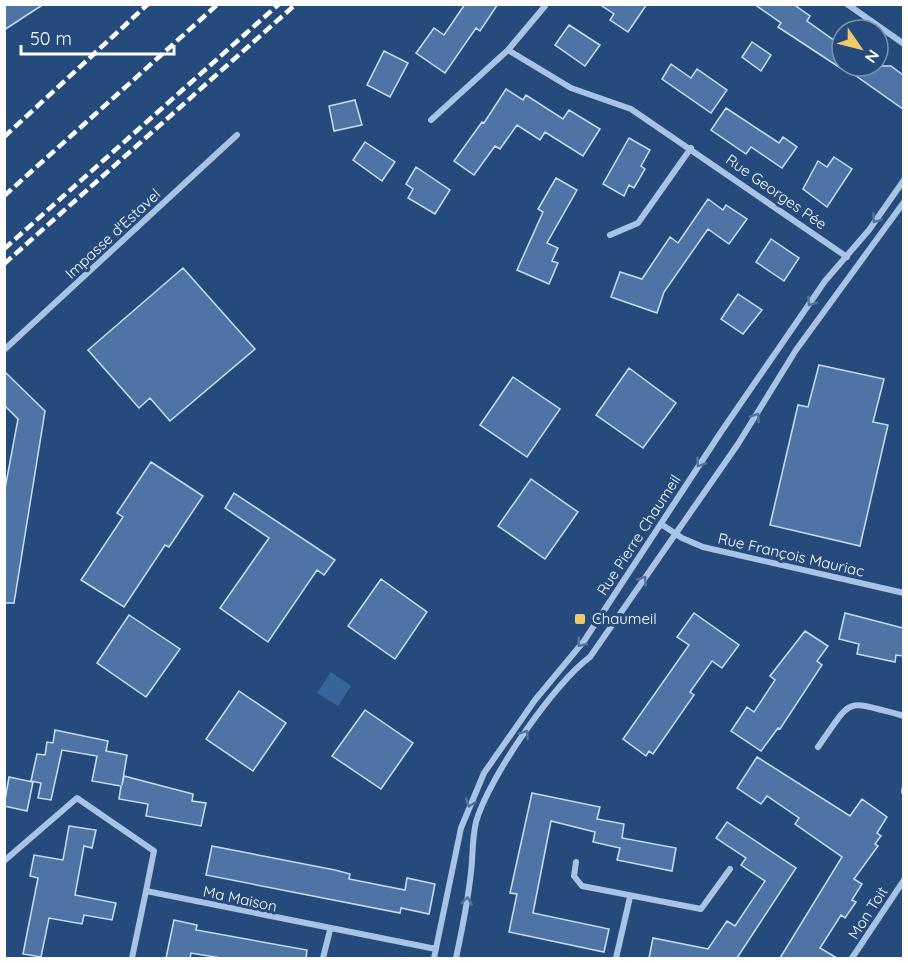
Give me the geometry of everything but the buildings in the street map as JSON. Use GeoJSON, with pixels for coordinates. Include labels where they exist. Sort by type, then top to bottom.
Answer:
{"type":"FeatureCollection","features":[{"type":"Feature","properties":{"kind":"street"},"geometry":{"type":"LineString","coordinates":[[847,4],[903,44]]}},
{"type":"Feature","properties":{"kind":"street"},"geometry":{"type":"LineString","coordinates":[[431,120],[508,50],[544,6]]}},
{"type":"Feature","properties":{"kind":"street","name":"Rue Georges Pée"},"geometry":{"type":"LineString","coordinates":[[508,50],[571,88],[631,109],[847,256]]}},
{"type":"Feature","properties":{"kind":"street","name":"Impasse d'Estavel"},"geometry":{"type":"LineString","coordinates":[[4,350],[237,135]]}},
{"type":"Feature","properties":{"kind":"street"},"geometry":{"type":"LineString","coordinates":[[610,235],[638,223],[691,148]]}},
{"type":"Feature","properties":{"kind":"street","name":"Rue Pierre Chaumeil"},"geometry":{"type":"LineString","coordinates":[[434,958],[461,828],[480,782],[534,702],[584,641],[825,281],[869,230],[903,180]]}},
{"type":"Feature","properties":{"kind":"street","name":"Rue Pierre Chaumeil"},"geometry":{"type":"LineString","coordinates":[[456,958],[467,906],[477,820],[495,778],[544,706],[578,665],[590,657],[770,396],[796,350],[903,202]]}},
{"type":"Feature","properties":{"kind":"street","name":"Rue François Mauriac"},"geometry":{"type":"LineString","coordinates":[[661,524],[675,534],[703,547],[903,593]]}},
{"type":"Feature","properties":{"kind":"street"},"geometry":{"type":"LineString","coordinates":[[818,747],[847,706],[856,703],[903,716]]}},
{"type":"Feature","properties":{"kind":"street"},"geometry":{"type":"LineString","coordinates":[[4,861],[77,798],[154,851],[132,958]]}},
{"type":"Feature","properties":{"kind":"street"},"geometry":{"type":"LineString","coordinates":[[576,862],[574,876],[582,886],[701,909],[730,869]]}},
{"type":"Feature","properties":{"kind":"street","name":"Mon Toit"},"geometry":{"type":"LineString","coordinates":[[852,958],[903,880]]}},
{"type":"Feature","properties":{"kind":"street","name":"Ma Maison"},"geometry":{"type":"LineString","coordinates":[[146,891],[330,930],[436,949]]}},
{"type":"Feature","properties":{"kind":"street"},"geometry":{"type":"LineString","coordinates":[[616,958],[630,897]]}},
{"type":"Feature","properties":{"kind":"street"},"geometry":{"type":"LineString","coordinates":[[324,958],[330,930]]}},
{"type":"Feature","properties":{"kind":"street"},"geometry":{"type":"LineString","coordinates":[[436,949],[442,958]]}},
{"type":"Feature","properties":{"kind":"shaded area"},"geometry":{"type":"Polygon","coordinates":[[[331,672],[351,686],[338,706],[317,693],[331,672]]]}},
{"type":"Feature","properties":{"kind":"railway"},"geometry":{"type":"LineString","coordinates":[[4,137],[148,4]]}},
{"type":"Feature","properties":{"kind":"railway"},"geometry":{"type":"LineString","coordinates":[[4,196],[218,4]]}},
{"type":"Feature","properties":{"kind":"railway"},"geometry":{"type":"LineString","coordinates":[[4,249],[279,4]]}},
{"type":"Feature","properties":{"kind":"railway"},"geometry":{"type":"LineString","coordinates":[[4,264],[296,4]]}},
{"type":"Feature","properties":{"kind":"place","name":"Chaumeil"},"geometry":{"type":"Point","coordinates":[580,619]}}]}
